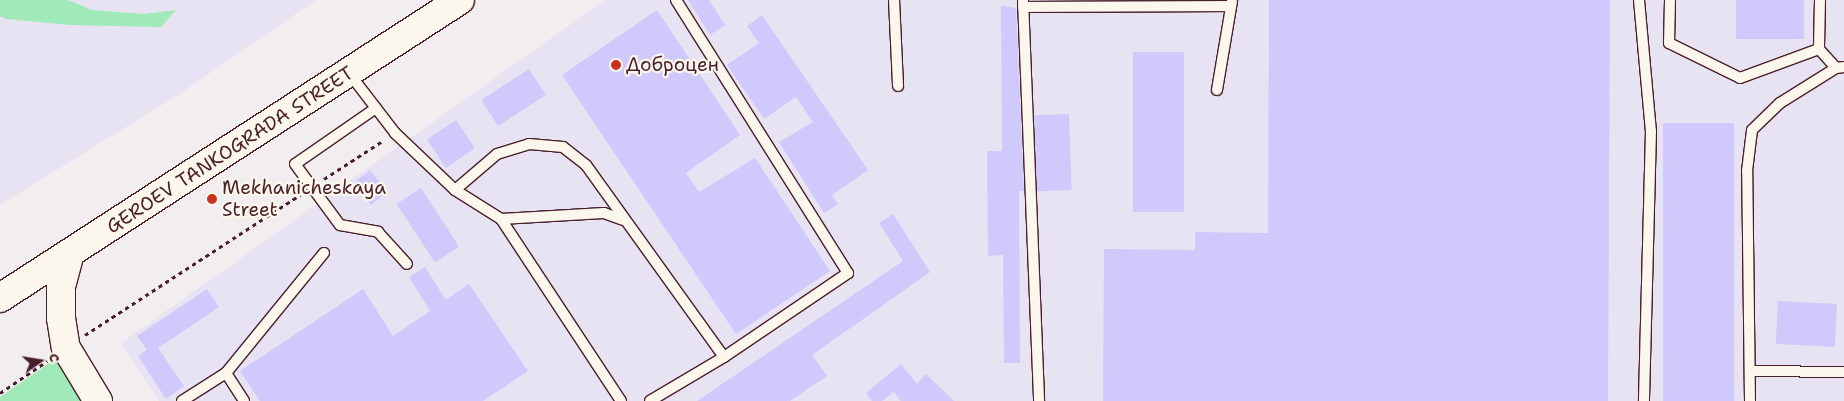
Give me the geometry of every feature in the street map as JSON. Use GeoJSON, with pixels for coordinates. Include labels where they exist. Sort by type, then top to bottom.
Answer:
{"type":"FeatureCollection","features":[{"type":"Feature","properties":{"kind":"main road","name":"GEROEV TANKOGRADA STREET"},"geometry":{"type":"LineString","coordinates":[[0,298],[460,0]]}},
{"type":"Feature","properties":{"kind":"main road"},"geometry":{"type":"LineString","coordinates":[[70,253],[61,286],[61,318],[66,348],[98,401]]}},
{"type":"Feature","properties":{"kind":"main road"},"geometry":{"type":"LineString","coordinates":[[0,285],[31,278]]}},
{"type":"Feature","properties":{"kind":"lane"},"geometry":{"type":"LineString","coordinates":[[650,401],[724,357],[848,273],[676,0]]}},
{"type":"Feature","properties":{"kind":"lane"},"geometry":{"type":"LineString","coordinates":[[894,0],[898,86]]}},
{"type":"Feature","properties":{"kind":"lane"},"geometry":{"type":"LineString","coordinates":[[1639,0],[1651,131],[1644,401]]}},
{"type":"Feature","properties":{"kind":"lane"},"geometry":{"type":"LineString","coordinates":[[1670,0],[1669,43],[1740,78],[1819,49]]}},
{"type":"Feature","properties":{"kind":"lane"},"geometry":{"type":"LineString","coordinates":[[1750,401],[1747,171],[1752,130],[1780,103],[1840,68],[1819,49],[1820,0]]}},
{"type":"Feature","properties":{"kind":"lane"},"geometry":{"type":"LineString","coordinates":[[1039,401],[1023,3],[1232,3],[1217,90]]}},
{"type":"Feature","properties":{"kind":"lane"},"geometry":{"type":"LineString","coordinates":[[348,73],[395,133],[455,190],[500,219],[621,401]]}},
{"type":"Feature","properties":{"kind":"lane"},"geometry":{"type":"LineString","coordinates":[[376,108],[295,164],[340,225],[378,232],[407,264]]}},
{"type":"Feature","properties":{"kind":"lane"},"geometry":{"type":"LineString","coordinates":[[455,190],[498,154],[529,144],[563,147],[586,165],[623,220],[724,357]]}},
{"type":"Feature","properties":{"kind":"lane"},"geometry":{"type":"LineString","coordinates":[[500,219],[604,213],[623,220]]}},
{"type":"Feature","properties":{"kind":"lane"},"geometry":{"type":"LineString","coordinates":[[182,401],[226,373],[324,254]]}},
{"type":"Feature","properties":{"kind":"lane"},"geometry":{"type":"LineString","coordinates":[[1751,371],[1844,372]]}},
{"type":"Feature","properties":{"kind":"lane"},"geometry":{"type":"LineString","coordinates":[[226,373],[244,401]]}},
{"type":"Feature","properties":{"kind":"path"},"geometry":{"type":"LineString","coordinates":[[0,393],[395,133]]}},
{"type":"Feature","properties":{"kind":"shaded area"},"geometry":{"type":"Polygon","coordinates":[[[0,0],[316,0],[178,95],[0,205],[0,0]]]}},
{"type":"Feature","properties":{"kind":"shaded area"},"geometry":{"type":"Polygon","coordinates":[[[605,0],[1844,0],[1844,401],[159,401],[121,343],[605,0]]]}},
{"type":"Feature","properties":{"kind":"green space"},"geometry":{"type":"Polygon","coordinates":[[[0,0],[68,0],[92,10],[144,14],[176,10],[161,27],[70,25],[6,19],[0,16],[0,0]]]}},
{"type":"Feature","properties":{"kind":"green space"},"geometry":{"type":"Polygon","coordinates":[[[58,357],[88,401],[0,401],[0,397],[58,357]]]}},
{"type":"Feature","properties":{"kind":"building"},"geometry":{"type":"Polygon","coordinates":[[[688,0],[709,0],[725,25],[710,35],[688,0]]]}},
{"type":"Feature","properties":{"kind":"building"},"geometry":{"type":"Polygon","coordinates":[[[1269,0],[1610,0],[1608,401],[1103,401],[1104,249],[1195,250],[1195,232],[1268,233],[1269,0]]]}},
{"type":"Feature","properties":{"kind":"building"},"geometry":{"type":"Polygon","coordinates":[[[1736,0],[1804,0],[1804,39],[1736,39],[1736,0]]]}},
{"type":"Feature","properties":{"kind":"building"},"geometry":{"type":"Polygon","coordinates":[[[1001,6],[1016,8],[1024,191],[1019,191],[1020,363],[1004,363],[1003,255],[988,256],[987,151],[1002,151],[1001,6]]]}},
{"type":"Feature","properties":{"kind":"building"},"geometry":{"type":"Polygon","coordinates":[[[657,10],[740,135],[686,173],[699,192],[755,158],[830,271],[736,334],[562,75],[657,10]]]}},
{"type":"Feature","properties":{"kind":"building"},"geometry":{"type":"Polygon","coordinates":[[[762,15],[868,170],[832,195],[838,204],[824,213],[779,142],[813,122],[796,97],[764,119],[727,65],[759,43],[747,26],[762,15]]]}},
{"type":"Feature","properties":{"kind":"building"},"geometry":{"type":"Polygon","coordinates":[[[1133,52],[1184,52],[1184,212],[1133,212],[1133,52]]]}},
{"type":"Feature","properties":{"kind":"building"},"geometry":{"type":"Polygon","coordinates":[[[529,69],[546,95],[498,126],[481,100],[529,69]]]}},
{"type":"Feature","properties":{"kind":"building"},"geometry":{"type":"Polygon","coordinates":[[[1069,114],[1072,190],[1037,191],[1034,115],[1069,114]]]}},
{"type":"Feature","properties":{"kind":"building"},"geometry":{"type":"Polygon","coordinates":[[[456,120],[475,148],[446,168],[427,140],[456,120]]]}},
{"type":"Feature","properties":{"kind":"building"},"geometry":{"type":"Polygon","coordinates":[[[1663,123],[1734,123],[1734,401],[1663,401],[1663,123]]]}},
{"type":"Feature","properties":{"kind":"building"},"geometry":{"type":"Polygon","coordinates":[[[370,170],[387,192],[371,205],[353,183],[370,170]]]}},
{"type":"Feature","properties":{"kind":"building"},"geometry":{"type":"Polygon","coordinates":[[[421,188],[459,247],[435,263],[397,204],[421,188]]]}},
{"type":"Feature","properties":{"kind":"building"},"geometry":{"type":"Polygon","coordinates":[[[893,214],[930,272],[812,355],[827,376],[790,401],[697,401],[903,261],[879,223],[893,214]]]}},
{"type":"Feature","properties":{"kind":"building"},"geometry":{"type":"Polygon","coordinates":[[[425,267],[446,300],[469,284],[528,371],[483,401],[260,401],[240,371],[363,289],[393,336],[430,311],[409,277],[425,267]]]}},
{"type":"Feature","properties":{"kind":"building"},"geometry":{"type":"Polygon","coordinates":[[[207,289],[219,307],[158,348],[184,386],[166,399],[138,356],[147,350],[137,336],[207,289]]]}},
{"type":"Feature","properties":{"kind":"building"},"geometry":{"type":"Polygon","coordinates":[[[1778,301],[1837,304],[1835,347],[1776,344],[1778,301]]]}},
{"type":"Feature","properties":{"kind":"building"},"geometry":{"type":"Polygon","coordinates":[[[901,364],[917,384],[926,374],[954,401],[901,401],[894,392],[882,401],[872,401],[866,393],[901,364]]]}},
{"type":"Feature","properties":{"kind":"place","name":"Доброцен"},"geometry":{"type":"Point","coordinates":[616,65]}},
{"type":"Feature","properties":{"kind":"place","name":"Mekhanicheskaya Street"},"geometry":{"type":"Point","coordinates":[212,199]}}]}
